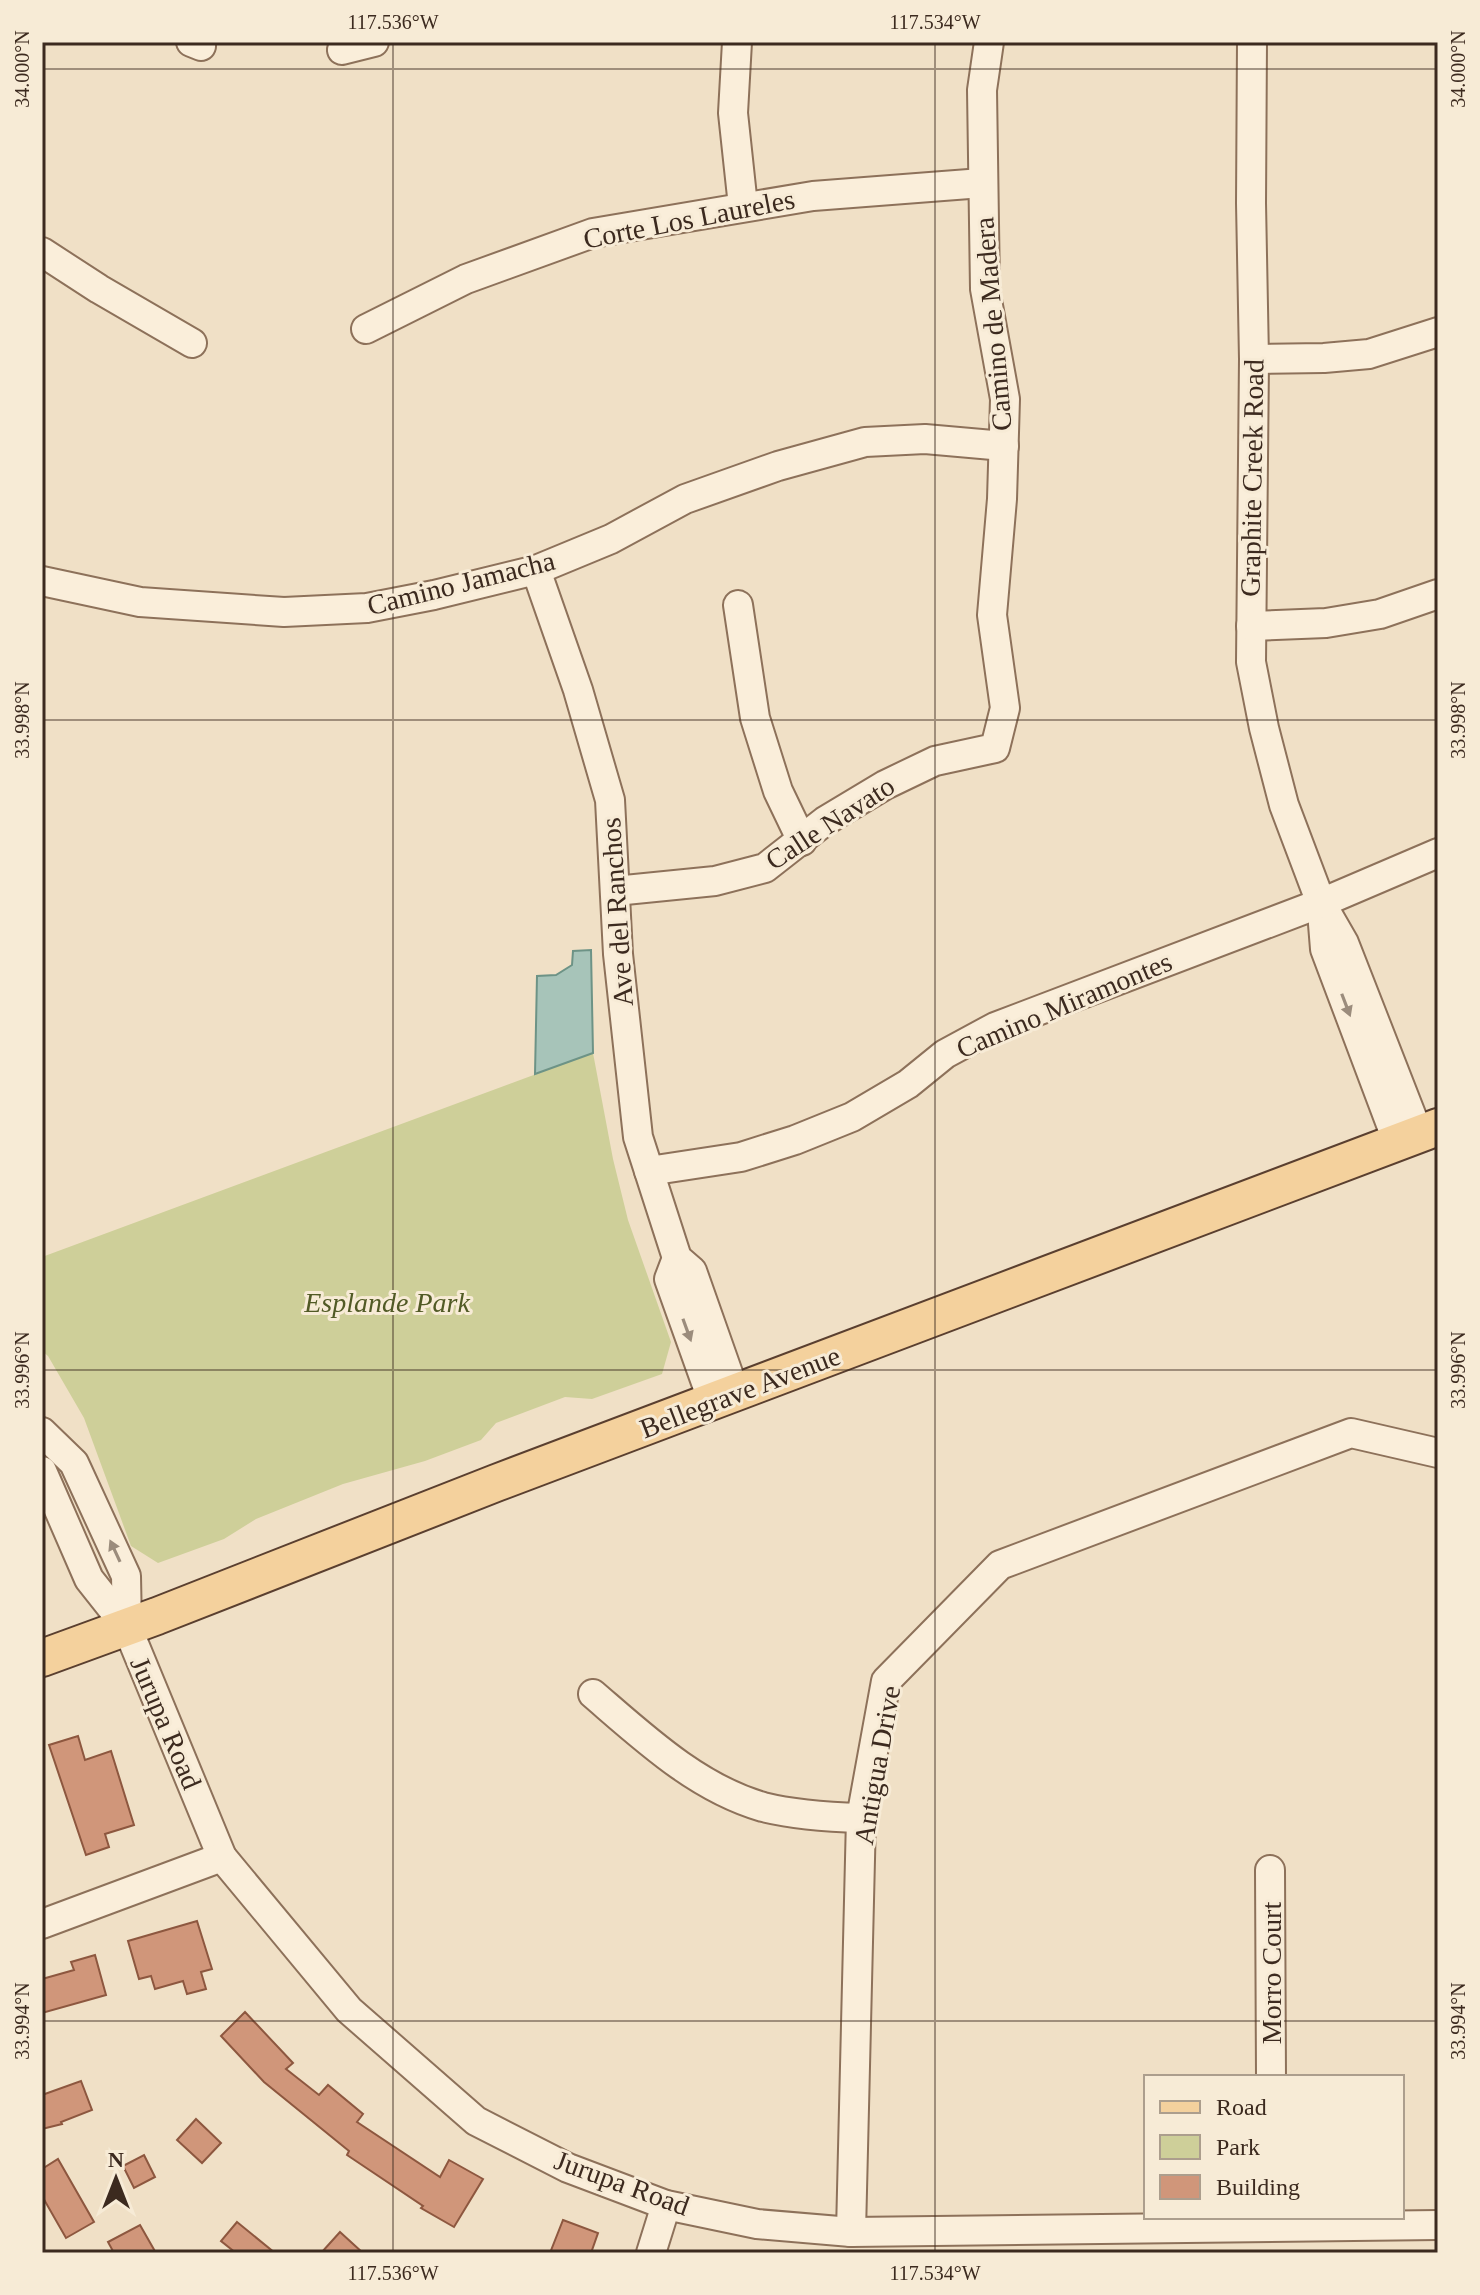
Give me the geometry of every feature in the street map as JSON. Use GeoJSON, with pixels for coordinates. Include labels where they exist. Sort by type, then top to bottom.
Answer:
{"type":"FeatureCollection","features":[{"type":"Feature","properties":{"kind":"main road","name":"Bellegrave Avenue"},"geometry":{"type":"LineString","coordinates":[[42,1658],[1418,1135]]}},
{"type":"Feature","properties":{"kind":"street"},"geometry":{"type":"LineString","coordinates":[[342,50],[374,42]]}},
{"type":"Feature","properties":{"kind":"street"},"geometry":{"type":"LineString","coordinates":[[737,42],[733,113],[743,206]]}},
{"type":"Feature","properties":{"kind":"street","name":"Camino de Madera"},"geometry":{"type":"LineString","coordinates":[[989,42],[982,90],[985,289],[1005,399],[992,615],[1005,708],[995,748]]}},
{"type":"Feature","properties":{"kind":"street","name":"Graphite Creek Road"},"geometry":{"type":"LineString","coordinates":[[1252,42],[1254,359],[1251,662],[1284,805],[1321,903],[1344,943],[1418,1135]]}},
{"type":"Feature","properties":{"kind":"street","name":"Corte Los Laureles"},"geometry":{"type":"LineString","coordinates":[[366,329],[466,279],[593,233],[813,196],[982,183]]}},
{"type":"Feature","properties":{"kind":"street"},"geometry":{"type":"LineString","coordinates":[[42,252],[192,343]]}},
{"type":"Feature","properties":{"kind":"street"},"geometry":{"type":"LineString","coordinates":[[1254,359],[1369,354],[1438,332]]}},
{"type":"Feature","properties":{"kind":"street","name":"Camino Jamacha"},"geometry":{"type":"LineString","coordinates":[[42,581],[140,602],[284,612],[367,608],[536,570],[611,539],[685,499],[778,466],[865,442],[925,439],[1004,446]]}},
{"type":"Feature","properties":{"kind":"street","name":"Ave del Ranchos"},"geometry":{"type":"LineString","coordinates":[[536,570],[578,690],[610,800],[618,954],[638,1137],[677,1258],[669,1279],[724,1398]]}},
{"type":"Feature","properties":{"kind":"street"},"geometry":{"type":"LineString","coordinates":[[1251,626],[1326,623],[1380,614],[1438,594]]}},
{"type":"Feature","properties":{"kind":"street"},"geometry":{"type":"LineString","coordinates":[[738,605],[755,718],[778,791],[802,841]]}},
{"type":"Feature","properties":{"kind":"street","name":"Calle Navato"},"geometry":{"type":"LineString","coordinates":[[615,891],[715,881],[765,868],[825,821],[885,785],[935,761],[995,748]]}},
{"type":"Feature","properties":{"kind":"street","name":"Camino Miramontes"},"geometry":{"type":"LineString","coordinates":[[649,1171],[741,1157],[795,1140],[852,1117],[908,1084],[945,1054],[995,1027],[1321,903],[1438,853]]}},
{"type":"Feature","properties":{"kind":"street"},"geometry":{"type":"LineString","coordinates":[[42,1432],[74,1463],[126,1576],[127,1627]]}},
{"type":"Feature","properties":{"kind":"street","name":"Antigua Drive"},"geometry":{"type":"LineString","coordinates":[[851,2232],[861,1818],[886,1681],[1000,1565],[1351,1433],[1438,1453]]}},
{"type":"Feature","properties":{"kind":"street"},"geometry":{"type":"LineString","coordinates":[[42,1471],[89,1579],[127,1627]]}},
{"type":"Feature","properties":{"kind":"street","name":"Jurupa Road"},"geometry":{"type":"LineString","coordinates":[[127,1627],[222,1857],[349,2010],[476,2121],[568,2168],[666,2205],[757,2224],[851,2232],[1272,2222],[1438,2225]]}},
{"type":"Feature","properties":{"kind":"street"},"geometry":{"type":"LineString","coordinates":[[593,1694],[681,1767],[717,1787],[760,1806],[788,1812],[861,1818]]}},
{"type":"Feature","properties":{"kind":"street"},"geometry":{"type":"LineString","coordinates":[[42,1924],[222,1857]]}},
{"type":"Feature","properties":{"kind":"street","name":"Morro Court"},"geometry":{"type":"LineString","coordinates":[[1270,1870],[1271,2075]]}},
{"type":"Feature","properties":{"kind":"street"},"geometry":{"type":"LineString","coordinates":[[651,2253],[666,2205]]}},
{"type":"Feature","properties":{"kind":"green space","name":"Esplande Park"},"geometry":{"type":"Polygon","coordinates":[[[593,1053],[628,1220],[671,1342],[662,1374],[592,1399],[565,1397],[496,1423],[481,1440],[425,1461],[343,1484],[256,1519],[224,1539],[158,1563],[131,1546],[84,1418],[48,1356],[42,1351],[42,1257],[593,1053]]]}},
{"type":"Feature","properties":{"kind":"shaded area"},"geometry":{"type":"Polygon","coordinates":[[[591,950],[593,1053],[535,1074],[537,976],[556,975],[572,965],[573,951],[591,950]]]}},
{"type":"Feature","properties":{"kind":"building"},"geometry":{"type":"Polygon","coordinates":[[[78,1736],[85,1760],[111,1751],[134,1825],[105,1834],[109,1847],[86,1855],[49,1745],[78,1736]]]}},
{"type":"Feature","properties":{"kind":"building"},"geometry":{"type":"Polygon","coordinates":[[[197,1921],[212,1969],[201,1972],[206,1989],[187,1994],[183,1981],[155,1989],[151,1976],[139,1979],[128,1941],[197,1921]]]}},
{"type":"Feature","properties":{"kind":"building"},"geometry":{"type":"Polygon","coordinates":[[[95,1955],[106,1995],[42,2013],[42,1979],[74,1970],[71,1962],[95,1955]]]}},
{"type":"Feature","properties":{"kind":"building"},"geometry":{"type":"Polygon","coordinates":[[[245,2012],[293,2063],[286,2069],[319,2095],[328,2085],[363,2114],[357,2122],[440,2177],[449,2160],[483,2179],[454,2227],[421,2208],[423,2206],[347,2155],[349,2151],[264,2082],[221,2036],[245,2012]]]}},
{"type":"Feature","properties":{"kind":"building"},"geometry":{"type":"Polygon","coordinates":[[[81,2081],[92,2110],[62,2124],[42,2129],[42,2095],[81,2081]]]}},
{"type":"Feature","properties":{"kind":"building"},"geometry":{"type":"Polygon","coordinates":[[[196,2119],[221,2143],[202,2163],[177,2140],[196,2119]]]}},
{"type":"Feature","properties":{"kind":"building"},"geometry":{"type":"Polygon","coordinates":[[[144,2155],[155,2177],[134,2188],[123,2166],[144,2155]]]}},
{"type":"Feature","properties":{"kind":"building"},"geometry":{"type":"Polygon","coordinates":[[[58,2159],[94,2222],[66,2238],[42,2196],[42,2169],[58,2159]]]}},
{"type":"Feature","properties":{"kind":"building"},"geometry":{"type":"Polygon","coordinates":[[[563,2220],[598,2233],[591,2253],[550,2253],[563,2220]]]}},
{"type":"Feature","properties":{"kind":"building"},"geometry":{"type":"Polygon","coordinates":[[[237,2222],[275,2253],[236,2253],[221,2241],[237,2222]]]}},
{"type":"Feature","properties":{"kind":"building"},"geometry":{"type":"Polygon","coordinates":[[[140,2225],[156,2253],[114,2253],[108,2242],[140,2225]]]}},
{"type":"Feature","properties":{"kind":"building"},"geometry":{"type":"Polygon","coordinates":[[[340,2232],[363,2253],[321,2253],[340,2232]]]}}]}
